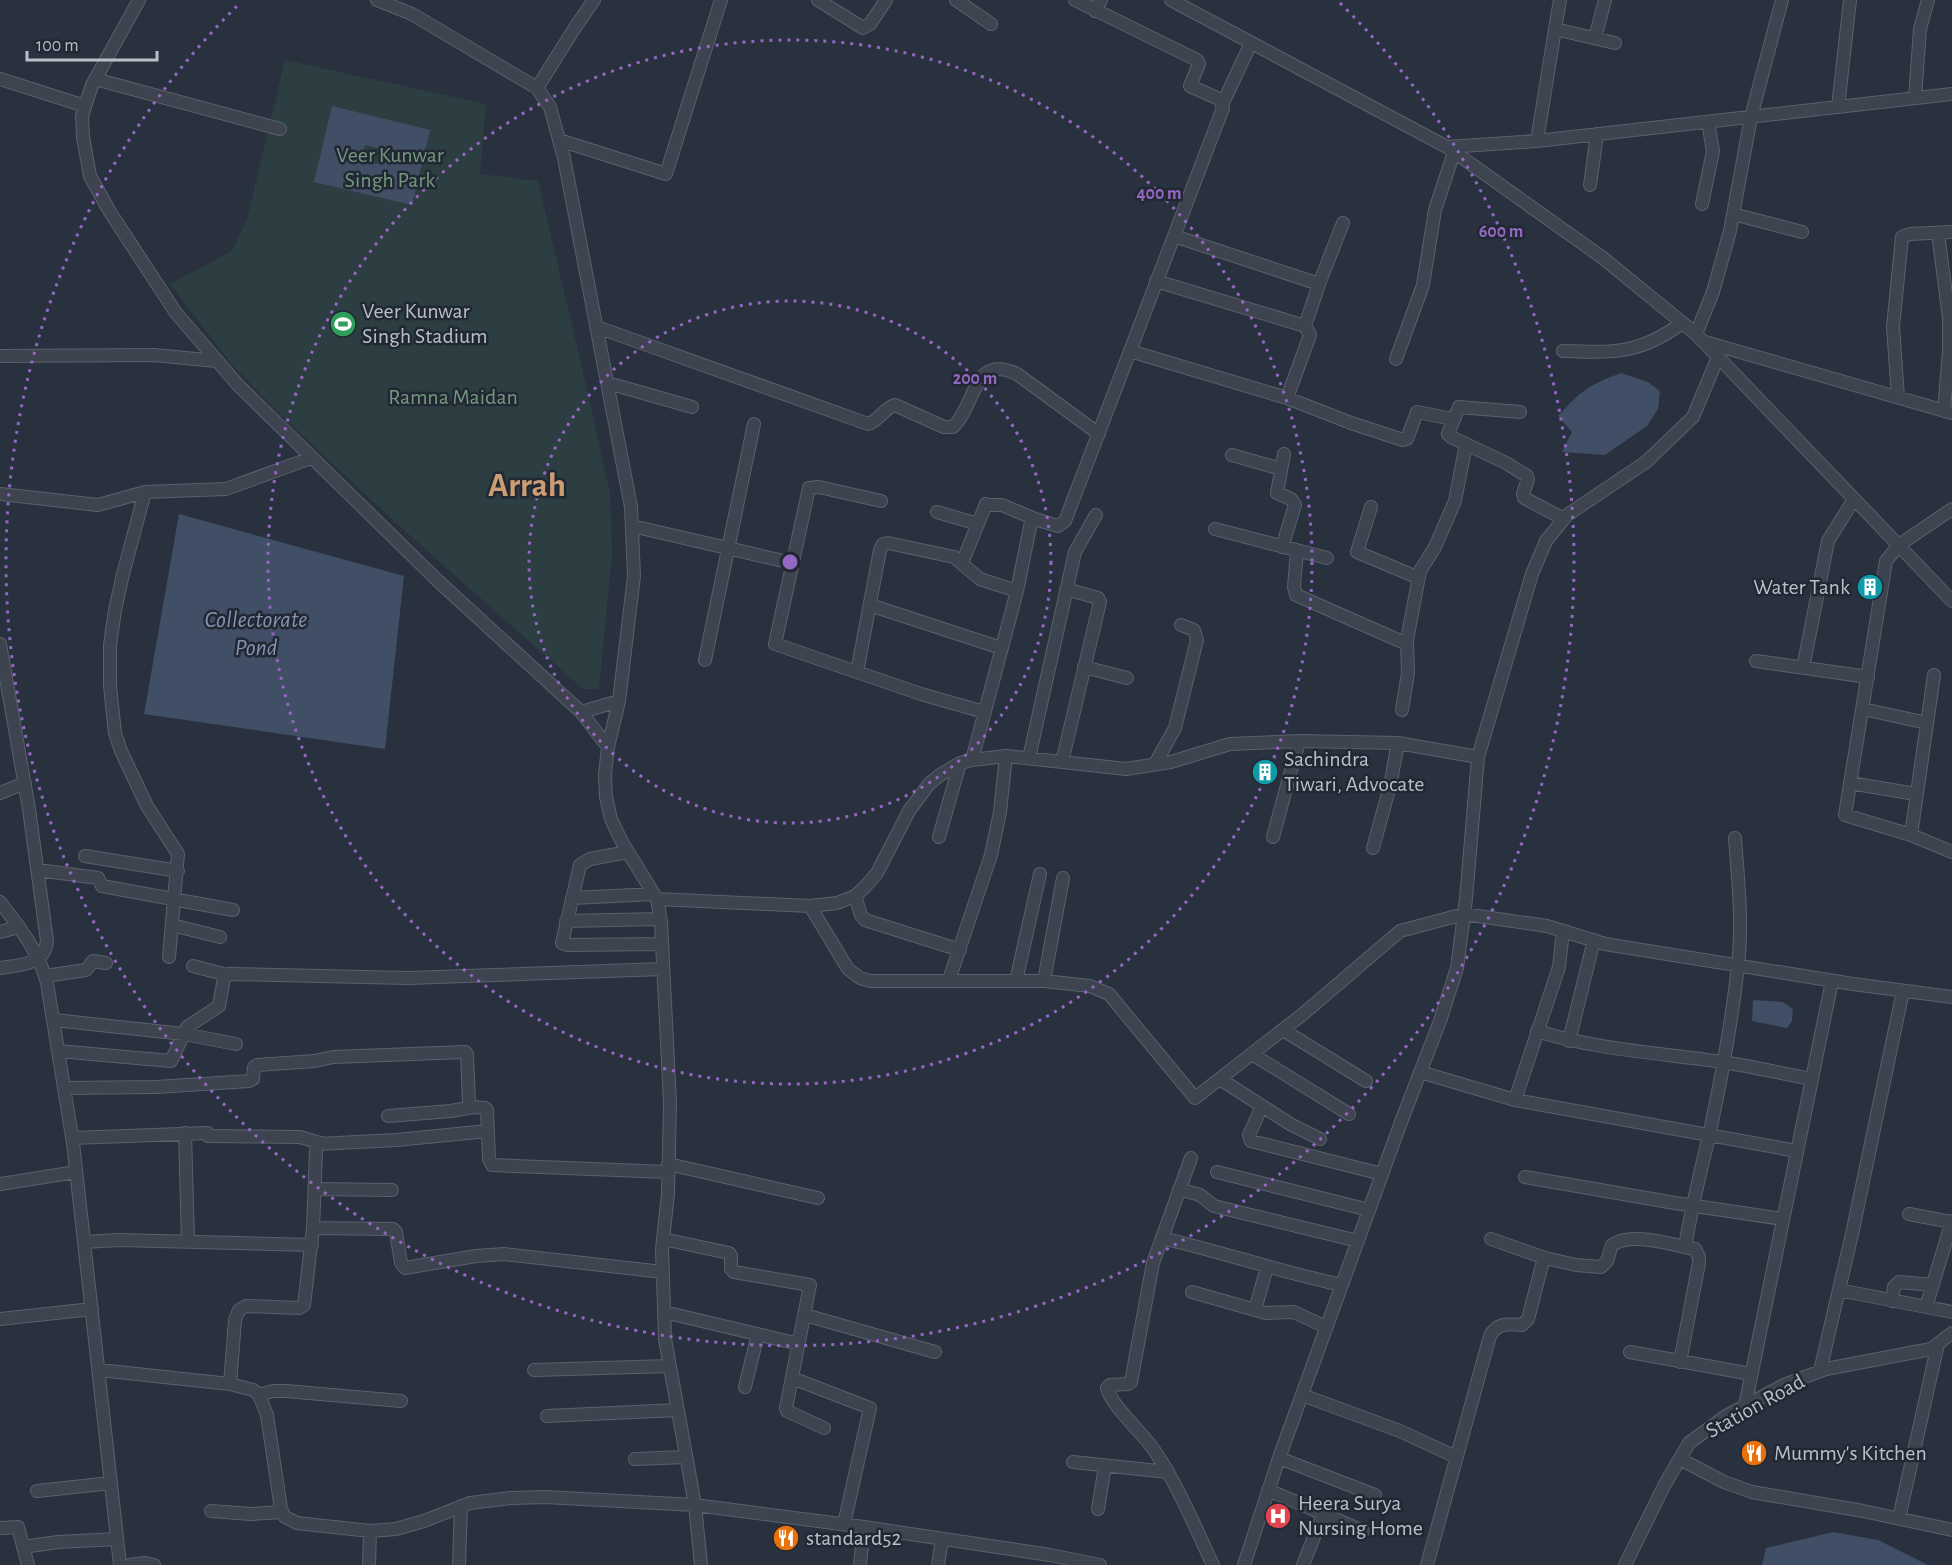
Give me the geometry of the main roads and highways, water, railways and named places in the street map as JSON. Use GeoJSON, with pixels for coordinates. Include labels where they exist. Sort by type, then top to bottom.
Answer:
{"type":"FeatureCollection","features":[{"type":"Feature","properties":{"kind":"water"},"geometry":{"type":"Polygon","coordinates":[[[332,106],[430,130],[412,205],[314,182],[332,106]],[[365,145],[362,160],[377,164],[381,149],[365,145]]]}},
{"type":"Feature","properties":{"kind":"water"},"geometry":{"type":"Polygon","coordinates":[[[1621,373],[1648,382],[1660,391],[1658,409],[1647,426],[1605,455],[1562,452],[1572,432],[1558,416],[1586,390],[1600,381],[1621,373]]]}},
{"type":"Feature","properties":{"kind":"water","name":"Collectorate Pond"},"geometry":{"type":"Polygon","coordinates":[[[179,514],[404,576],[385,749],[144,714],[179,514]]]}},
{"type":"Feature","properties":{"kind":"water"},"geometry":{"type":"Polygon","coordinates":[[[1753,1000],[1783,1002],[1793,1009],[1792,1021],[1787,1028],[1752,1021],[1753,1000]]]}},
{"type":"Feature","properties":{"kind":"water"},"geometry":{"type":"Polygon","coordinates":[[[1833,1532],[1878,1540],[1928,1565],[1762,1565],[1766,1548],[1833,1532]]]}},
{"type":"Feature","properties":{"kind":"place","name":"Veer Kunwar Singh Stadium"},"geometry":{"type":"Point","coordinates":[343,324]}},
{"type":"Feature","properties":{"kind":"place","name":"Water Tank"},"geometry":{"type":"Point","coordinates":[1870,587]}},
{"type":"Feature","properties":{"kind":"place","name":"Sachindra Tiwari, Advocate"},"geometry":{"type":"Point","coordinates":[1265,772]}},
{"type":"Feature","properties":{"kind":"place","name":"Mummy's Kitchen"},"geometry":{"type":"Point","coordinates":[1754,1453]}},
{"type":"Feature","properties":{"kind":"place","name":"Heera Surya Nursing Home"},"geometry":{"type":"Point","coordinates":[1278,1516]}},
{"type":"Feature","properties":{"kind":"place","name":"standard52"},"geometry":{"type":"Point","coordinates":[786,1538]}},
{"type":"Feature","properties":{"kind":"district","name":"Arrah"},"geometry":{"type":"Point","coordinates":[527,486]}},
{"type":"Feature","properties":{"kind":"park label","name":"Veer Kunwar Singh Park"},"geometry":{"type":"Point","coordinates":[390,168]}},
{"type":"Feature","properties":{"kind":"park label","name":"Ramna Maidan"},"geometry":{"type":"Point","coordinates":[453,397]}}]}
